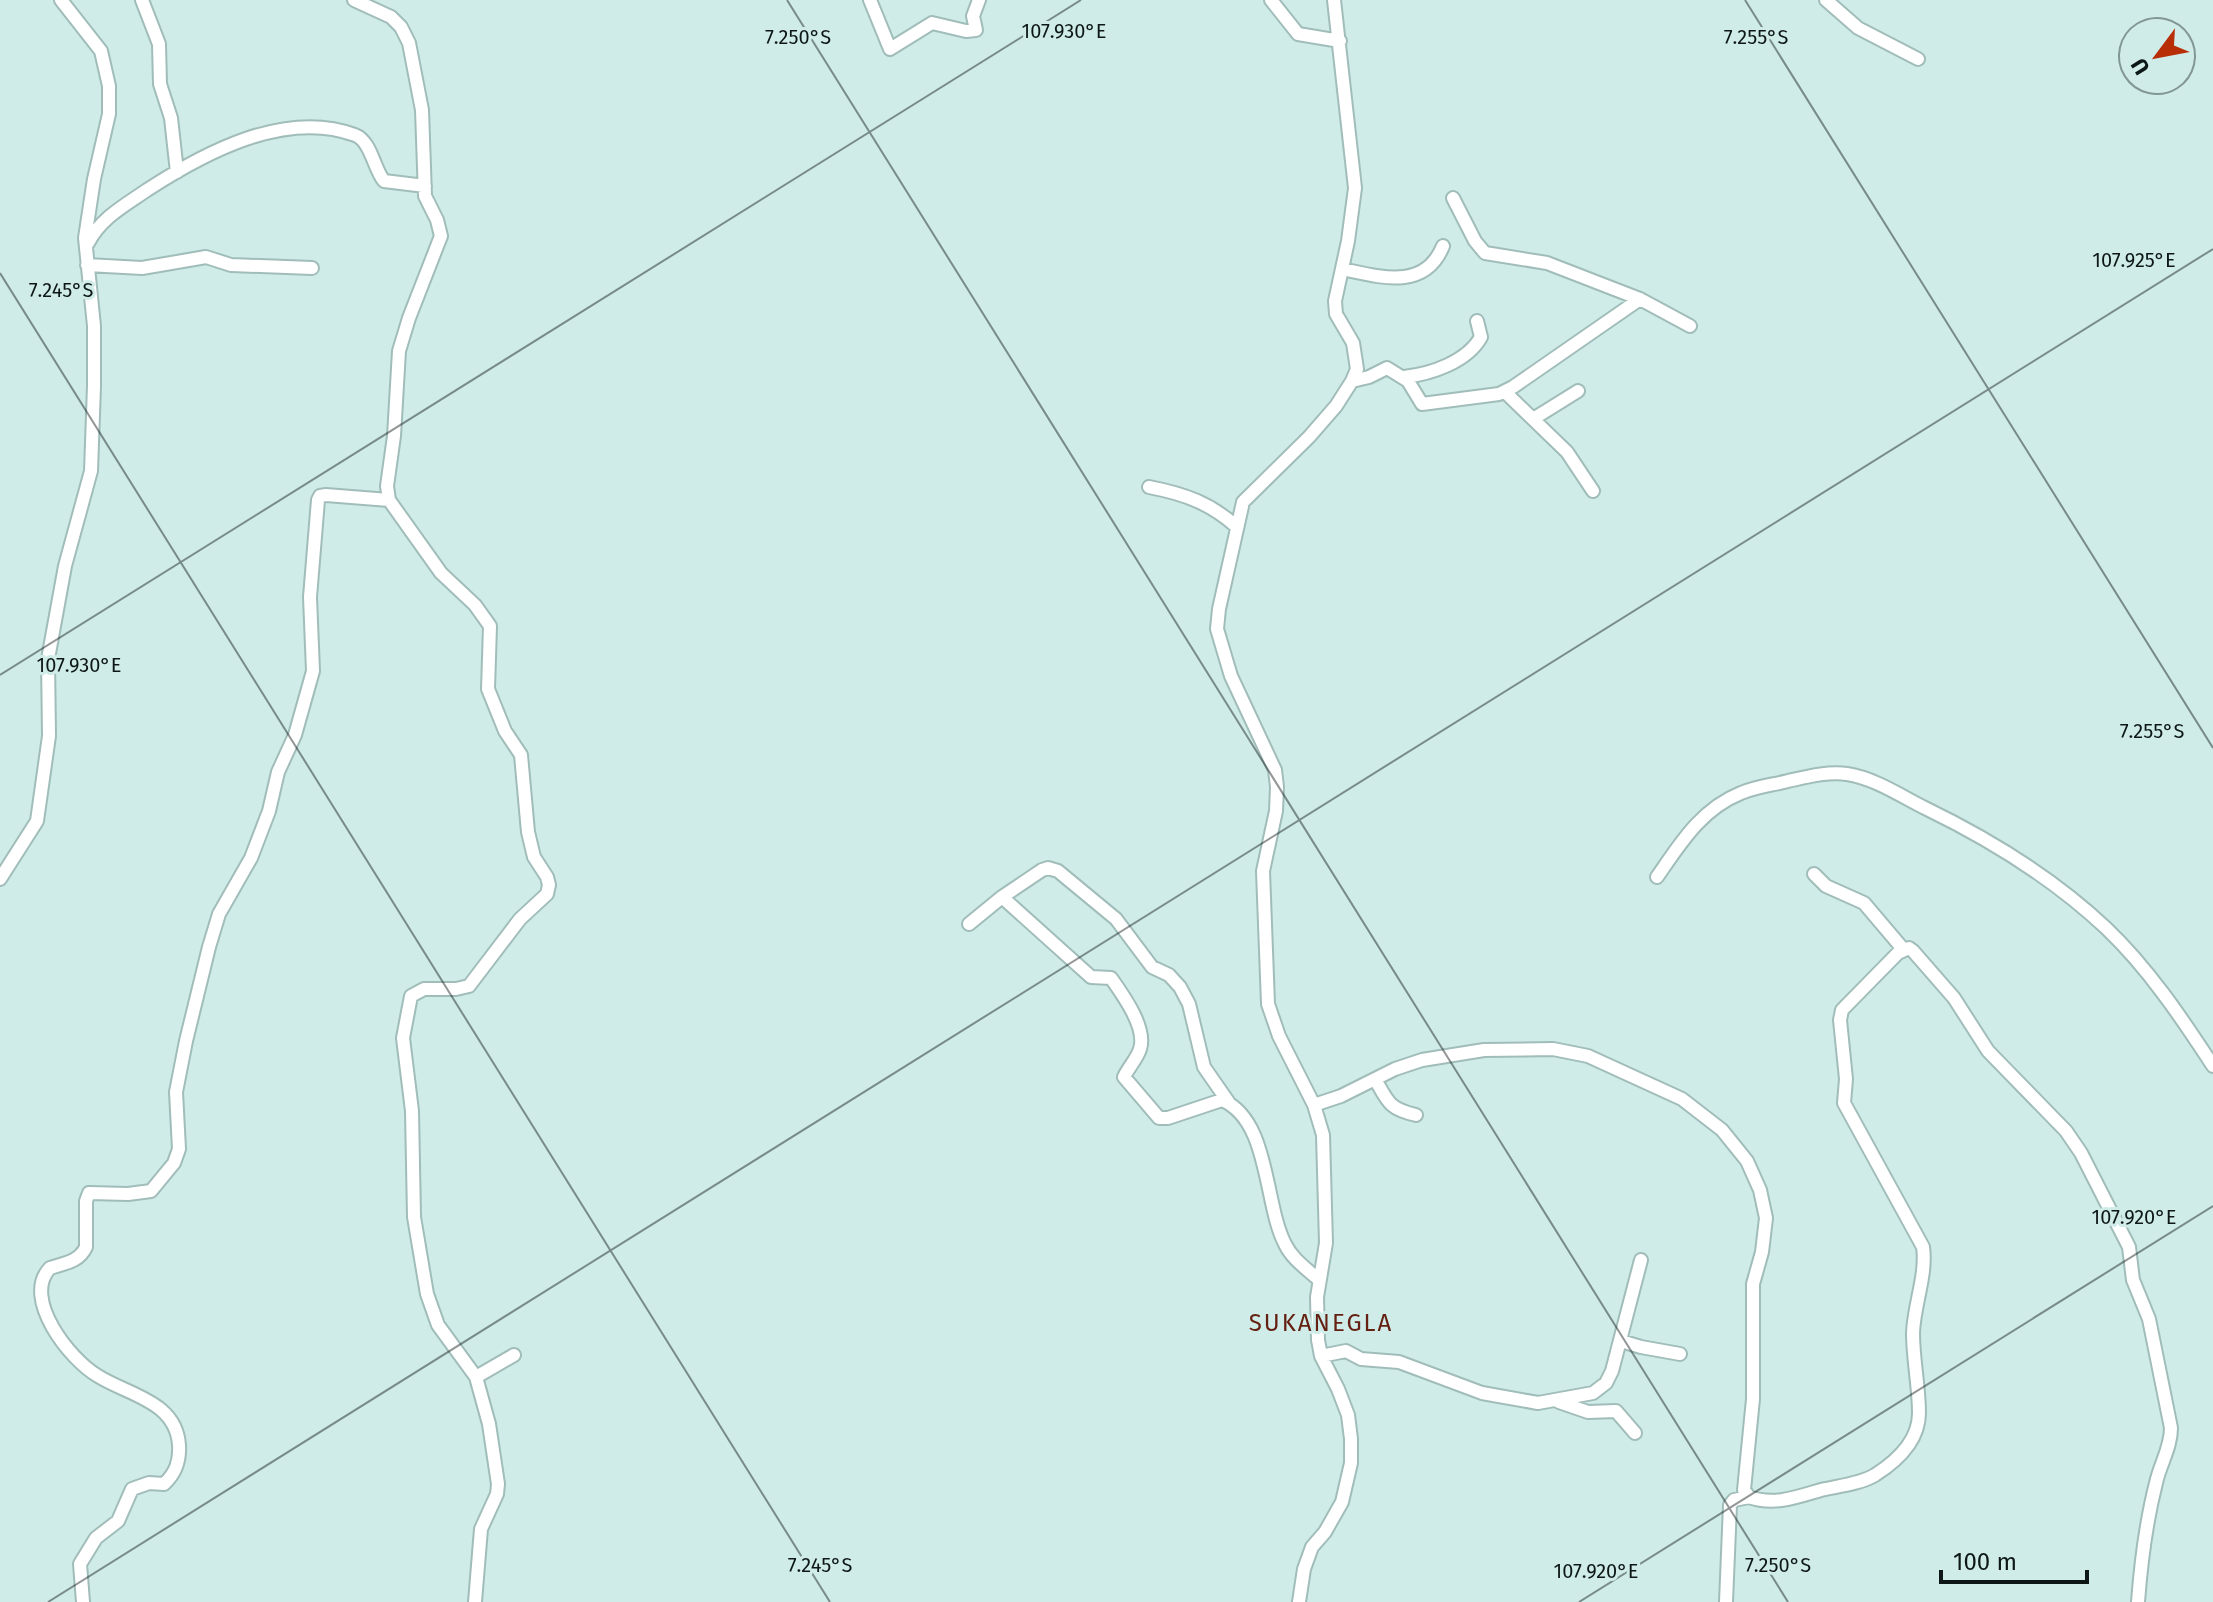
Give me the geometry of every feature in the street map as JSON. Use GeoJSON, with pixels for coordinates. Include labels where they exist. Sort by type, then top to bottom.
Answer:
{"type":"FeatureCollection","features":[{"type":"Feature","properties":{"kind":"street"},"geometry":{"type":"LineString","coordinates":[[0,879],[37,821],[49,736],[48,659],[65,566],[91,471],[94,326],[85,248],[94,179],[109,114],[109,86],[101,51],[61,0]]}},
{"type":"Feature","properties":{"kind":"street"},"geometry":{"type":"LineString","coordinates":[[142,0],[158,40],[160,84],[171,118],[177,172]]}},
{"type":"Feature","properties":{"kind":"street"},"geometry":{"type":"LineString","coordinates":[[354,0],[391,17],[401,27],[409,43],[422,110],[426,200],[437,220],[441,236],[399,351],[394,436],[387,486],[389,500],[441,573],[475,605],[490,626],[490,697],[521,755],[528,832],[534,857],[549,885],[547,894],[520,919],[469,986],[419,990],[408,1000],[403,1038],[412,1111],[414,1217],[427,1294],[443,1334],[476,1377],[489,1424],[498,1484],[497,1494],[481,1529],[475,1602]]}},
{"type":"Feature","properties":{"kind":"street"},"geometry":{"type":"LineString","coordinates":[[870,0],[890,49],[932,23],[966,31],[976,30],[973,14],[979,0]]}},
{"type":"Feature","properties":{"kind":"street"},"geometry":{"type":"LineString","coordinates":[[1271,0],[1298,34],[1340,41]]}},
{"type":"Feature","properties":{"kind":"street"},"geometry":{"type":"LineString","coordinates":[[1299,1602],[1304,1569],[1312,1547],[1325,1532],[1342,1502],[1351,1463],[1351,1439],[1348,1415],[1321,1356],[1318,1340],[1319,1280],[1326,1243],[1323,1135],[1314,1105],[1272,1021],[1268,1004],[1263,871],[1276,811],[1275,770],[1231,676],[1217,629],[1243,502],[1309,437],[1352,381],[1357,369],[1353,343],[1336,314],[1335,301],[1355,188],[1334,0]]}},
{"type":"Feature","properties":{"kind":"street"},"geometry":{"type":"LineString","coordinates":[[1826,0],[1858,28],[1918,59]]}},
{"type":"Feature","properties":{"kind":"street"},"geometry":{"type":"LineString","coordinates":[[85,248],[101,222],[225,145],[308,127],[358,136],[384,181],[425,186]]}},
{"type":"Feature","properties":{"kind":"street"},"geometry":{"type":"LineString","coordinates":[[1453,198],[1475,241],[1485,253],[1535,259],[1640,299],[1690,326]]}},
{"type":"Feature","properties":{"kind":"street"},"geometry":{"type":"LineString","coordinates":[[1342,269],[1407,277],[1432,266],[1443,246]]}},
{"type":"Feature","properties":{"kind":"street"},"geometry":{"type":"LineString","coordinates":[[87,265],[131,268],[206,257],[227,265],[312,268]]}},
{"type":"Feature","properties":{"kind":"street"},"geometry":{"type":"LineString","coordinates":[[1352,381],[1386,368],[1404,377],[1422,404],[1505,392],[1640,299]]}},
{"type":"Feature","properties":{"kind":"street"},"geometry":{"type":"LineString","coordinates":[[1404,377],[1427,374],[1468,353],[1481,337],[1477,321]]}},
{"type":"Feature","properties":{"kind":"street"},"geometry":{"type":"LineString","coordinates":[[1533,419],[1578,391]]}},
{"type":"Feature","properties":{"kind":"street"},"geometry":{"type":"LineString","coordinates":[[1505,392],[1567,452],[1593,491]]}},
{"type":"Feature","properties":{"kind":"street"},"geometry":{"type":"LineString","coordinates":[[1149,487],[1187,495],[1216,509],[1237,527]]}},
{"type":"Feature","properties":{"kind":"street"},"geometry":{"type":"LineString","coordinates":[[83,1602],[80,1573],[85,1555],[96,1538],[118,1521],[132,1489],[149,1483],[164,1484],[171,1477],[179,1458],[178,1437],[162,1410],[96,1376],[76,1357],[48,1320],[42,1305],[42,1283],[50,1268],[76,1260],[83,1253],[89,1193],[122,1195],[151,1191],[174,1163],[179,1149],[176,1092],[209,947],[219,914],[251,858],[269,811],[278,772],[295,735],[313,671],[310,597],[318,500],[326,495],[389,500]]}},
{"type":"Feature","properties":{"kind":"street"},"geometry":{"type":"LineString","coordinates":[[1657,877],[1698,821],[1715,807],[1741,793],[1830,773],[1865,779],[2006,853],[2105,927],[2145,970],[2213,1066]]}},
{"type":"Feature","properties":{"kind":"street"},"geometry":{"type":"LineString","coordinates":[[969,924],[1042,870],[1052,869],[1116,919],[1152,967],[1169,975],[1186,996],[1204,1067],[1242,1116],[1254,1138],[1285,1246],[1319,1280]]}},
{"type":"Feature","properties":{"kind":"street"},"geometry":{"type":"LineString","coordinates":[[1814,874],[1826,886],[1864,903],[1903,949],[1913,951],[1954,998],[1988,1051],[2074,1142],[2129,1247],[2133,1280],[2149,1319],[2171,1428],[2170,1443],[2155,1485],[2142,1550],[2138,1602]]}},
{"type":"Feature","properties":{"kind":"street"},"geometry":{"type":"LineString","coordinates":[[1002,897],[1091,977],[1108,976],[1115,983],[1142,1040],[1139,1053],[1124,1077],[1159,1118],[1168,1118],[1222,1100],[1229,1103]]}},
{"type":"Feature","properties":{"kind":"street"},"geometry":{"type":"LineString","coordinates":[[1726,1602],[1730,1505],[1734,1500],[1749,1497],[1781,1501],[1873,1476],[1903,1452],[1916,1435],[1919,1410],[1913,1358],[1914,1328],[1923,1247],[1845,1108],[1846,1079],[1840,1020],[1845,1006],[1903,949]]}},
{"type":"Feature","properties":{"kind":"street"},"geometry":{"type":"LineString","coordinates":[[1314,1105],[1422,1060],[1484,1050],[1539,1048],[1588,1056],[1682,1099],[1722,1130],[1747,1161],[1760,1190],[1766,1218],[1762,1252],[1753,1284],[1753,1399],[1744,1482],[1744,1490],[1749,1497]]}},
{"type":"Feature","properties":{"kind":"street"},"geometry":{"type":"LineString","coordinates":[[1375,1079],[1390,1105],[1416,1115]]}},
{"type":"Feature","properties":{"kind":"street"},"geometry":{"type":"LineString","coordinates":[[1321,1356],[1350,1352],[1361,1359],[1405,1364],[1482,1393],[1533,1402],[1556,1401],[1593,1393],[1606,1383],[1621,1341],[1641,1260]]}},
{"type":"Feature","properties":{"kind":"street"},"geometry":{"type":"LineString","coordinates":[[1621,1341],[1680,1354]]}},
{"type":"Feature","properties":{"kind":"street"},"geometry":{"type":"LineString","coordinates":[[476,1377],[514,1355]]}},
{"type":"Feature","properties":{"kind":"street"},"geometry":{"type":"LineString","coordinates":[[1556,1401],[1588,1412],[1616,1411],[1635,1433]]}},
{"type":"Feature","properties":{"kind":"district","name":"SUKANEGLA"},"geometry":{"type":"Point","coordinates":[1321,1323]}}]}
